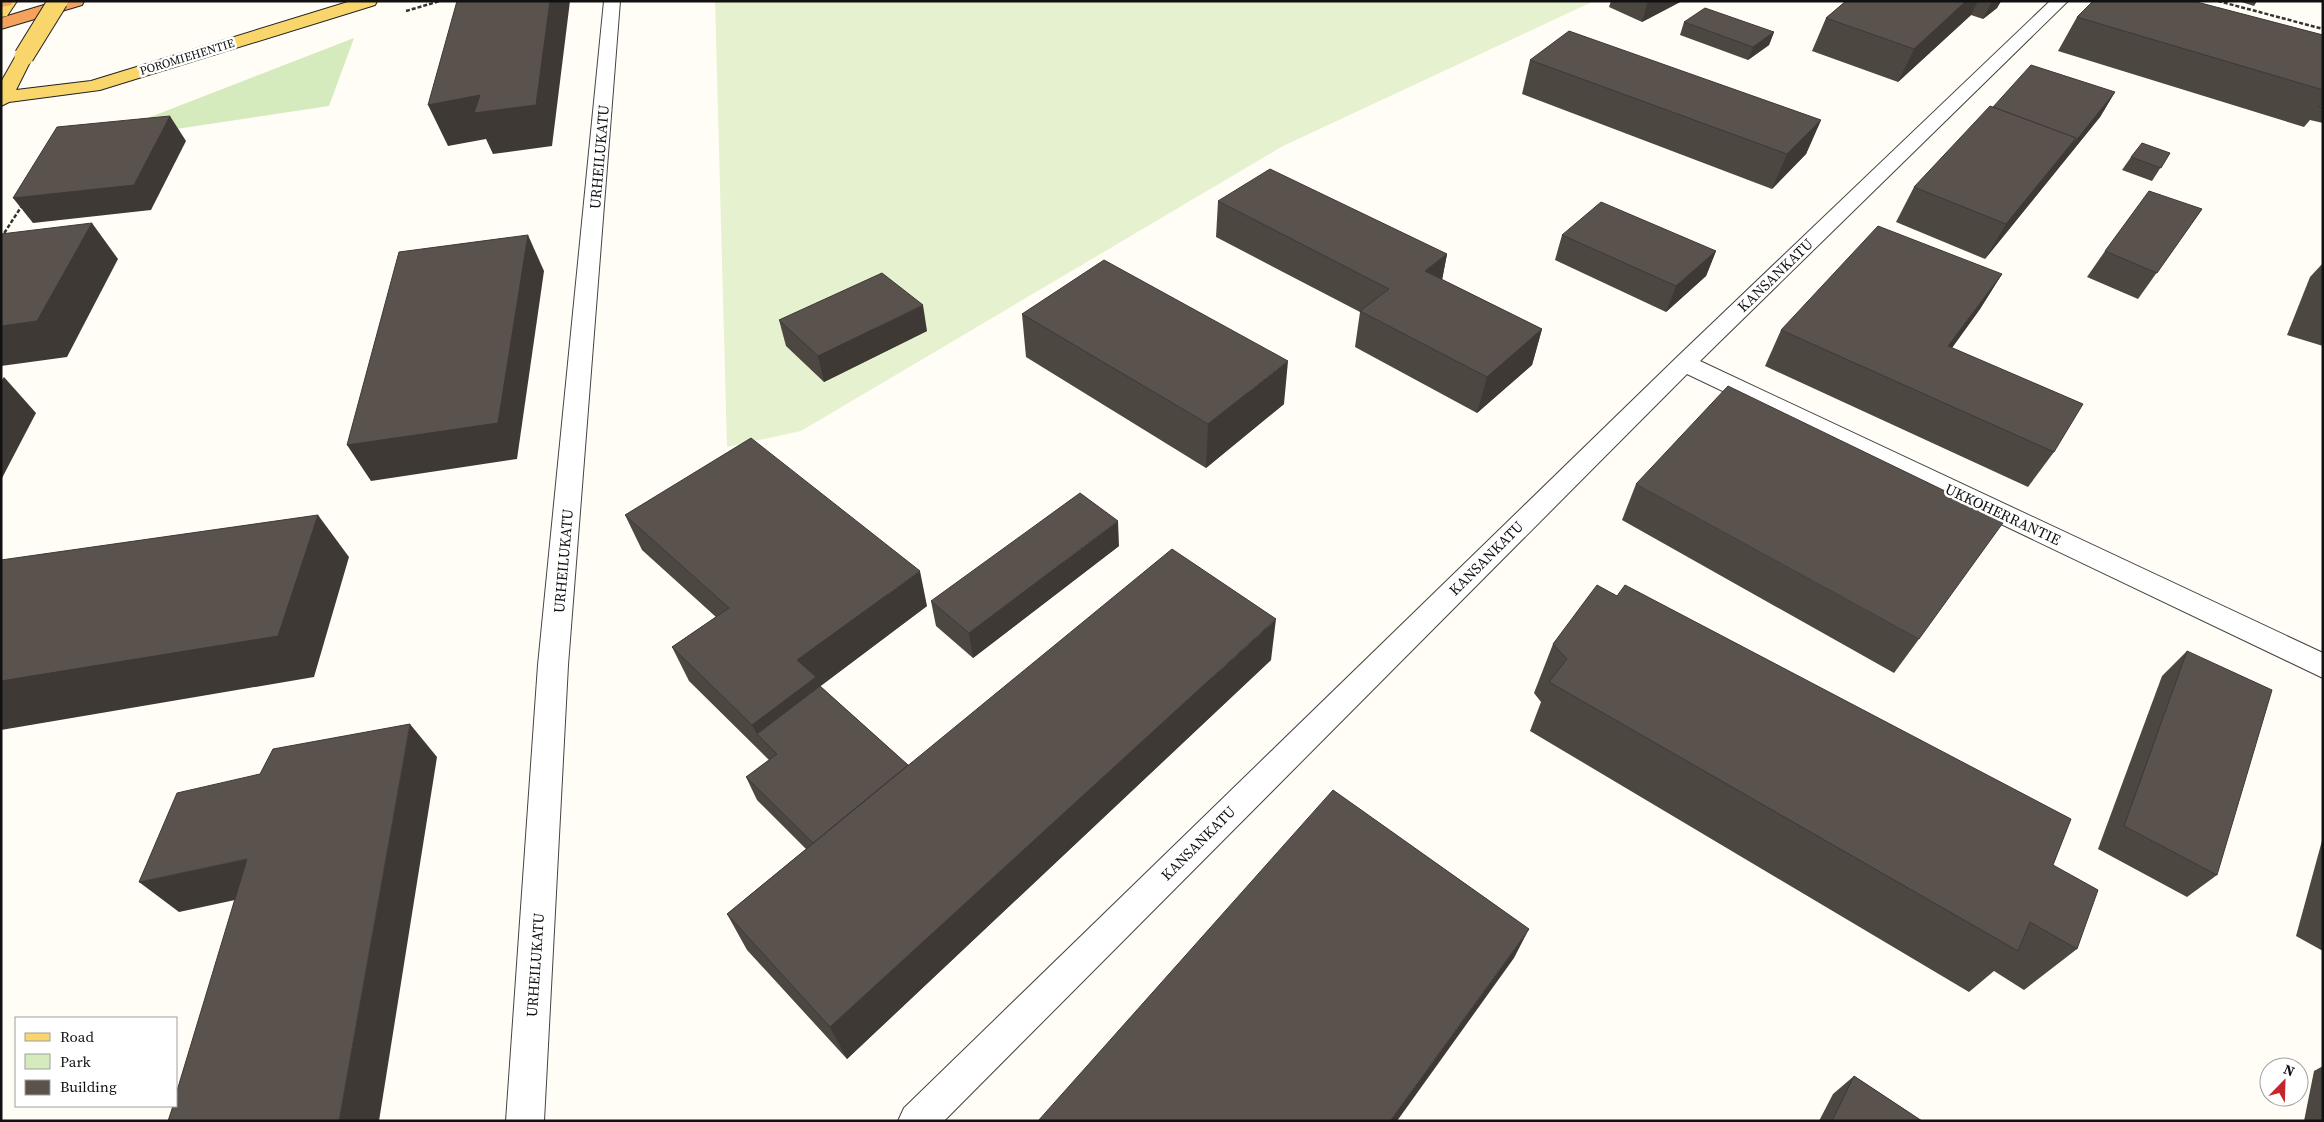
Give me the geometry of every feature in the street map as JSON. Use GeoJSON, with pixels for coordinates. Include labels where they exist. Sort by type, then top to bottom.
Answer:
{"type":"FeatureCollection","features":[{"type":"Feature","properties":{"kind":"highway"},"geometry":{"type":"LineString","coordinates":[[1,2],[7,1]]}},
{"type":"Feature","properties":{"kind":"highway"},"geometry":{"type":"LineString","coordinates":[[1,24],[76,1]]}},
{"type":"Feature","properties":{"kind":"main road"},"geometry":{"type":"LineString","coordinates":[[1,12],[7,1]]}},
{"type":"Feature","properties":{"kind":"main road"},"geometry":{"type":"LineString","coordinates":[[2,98],[24,56],[58,1]]}},
{"type":"Feature","properties":{"kind":"main road","name":"POROMIEHENTIE"},"geometry":{"type":"LineString","coordinates":[[2,98],[93,86],[369,1]]}},
{"type":"Feature","properties":{"kind":"street","name":"URHEILUKATU"},"geometry":{"type":"LineString","coordinates":[[525,1121],[553,665],[612,1]]}},
{"type":"Feature","properties":{"kind":"street","name":"KANSANKATU"},"geometry":{"type":"LineString","coordinates":[[917,1121],[1684,363],[2060,1]]}},
{"type":"Feature","properties":{"kind":"street","name":"UKKOHERRANTIE"},"geometry":{"type":"LineString","coordinates":[[1684,363],[2323,666]]}},
{"type":"Feature","properties":{"kind":"path"},"geometry":{"type":"LineString","coordinates":[[2218,1],[2323,29]]}},
{"type":"Feature","properties":{"kind":"green space"},"geometry":{"type":"Polygon","coordinates":[[[715,1],[1594,1],[1283,146],[801,431],[727,447],[715,1]]]}},
{"type":"Feature","properties":{"kind":"green space"},"geometry":{"type":"Polygon","coordinates":[[[354,38],[329,106],[83,143],[354,38]]]}},
{"type":"Feature","properties":{"kind":"building"},"geometry":{"type":"Polygon","coordinates":[[[457,1],[550,1],[536,105],[474,113],[480,95],[428,105],[457,1]]]}},
{"type":"Feature","properties":{"kind":"building"},"geometry":{"type":"Polygon","coordinates":[[[1846,1],[1966,1],[1914,49],[1826,18],[1846,1]]]}},
{"type":"Feature","properties":{"kind":"building"},"geometry":{"type":"Polygon","coordinates":[[[2093,1],[2193,1],[2323,35],[2323,90],[2077,17],[2093,1]]]}},
{"type":"Feature","properties":{"kind":"building"},"geometry":{"type":"Polygon","coordinates":[[[1705,8],[1774,32],[1753,47],[1684,22],[1705,8]]]}},
{"type":"Feature","properties":{"kind":"building"},"geometry":{"type":"Polygon","coordinates":[[[1569,31],[1821,120],[1787,154],[1530,60],[1569,31]]]}},
{"type":"Feature","properties":{"kind":"building"},"geometry":{"type":"Polygon","coordinates":[[[2031,65],[2115,92],[2070,148],[2076,138],[1993,107],[2031,65]]]}},
{"type":"Feature","properties":{"kind":"building"},"geometry":{"type":"Polygon","coordinates":[[[1990,106],[2076,138],[2006,224],[1914,187],[1990,106]]]}},
{"type":"Feature","properties":{"kind":"building"},"geometry":{"type":"Polygon","coordinates":[[[170,116],[134,185],[13,198],[57,127],[170,116]]]}},
{"type":"Feature","properties":{"kind":"building"},"geometry":{"type":"Polygon","coordinates":[[[2142,143],[2170,153],[2161,168],[2131,157],[2142,143]]]}},
{"type":"Feature","properties":{"kind":"building"},"geometry":{"type":"Polygon","coordinates":[[[1270,169],[1447,254],[1425,271],[1542,329],[1487,377],[1360,311],[1389,289],[1218,201],[1270,169]]]}},
{"type":"Feature","properties":{"kind":"building"},"geometry":{"type":"Polygon","coordinates":[[[2149,191],[2202,209],[2157,273],[2105,251],[2149,191]]]}},
{"type":"Feature","properties":{"kind":"building"},"geometry":{"type":"Polygon","coordinates":[[[1601,202],[1716,251],[1676,286],[1562,235],[1601,202]]]}},
{"type":"Feature","properties":{"kind":"building"},"geometry":{"type":"Polygon","coordinates":[[[92,223],[37,321],[1,326],[1,234],[92,223]]]}},
{"type":"Feature","properties":{"kind":"building"},"geometry":{"type":"Polygon","coordinates":[[[1878,226],[2002,274],[1948,346],[2083,404],[2054,452],[1781,330],[1878,226]]]}},
{"type":"Feature","properties":{"kind":"building"},"geometry":{"type":"Polygon","coordinates":[[[528,235],[498,423],[347,445],[399,252],[528,235]]]}},
{"type":"Feature","properties":{"kind":"building"},"geometry":{"type":"Polygon","coordinates":[[[1104,260],[1288,361],[1208,424],[1022,314],[1104,260]]]}},
{"type":"Feature","properties":{"kind":"building"},"geometry":{"type":"Polygon","coordinates":[[[882,273],[923,305],[818,356],[779,320],[882,273]]]}},
{"type":"Feature","properties":{"kind":"building"},"geometry":{"type":"Polygon","coordinates":[[[1728,386],[2005,520],[1919,639],[1636,484],[1728,386]]]}},
{"type":"Feature","properties":{"kind":"building"},"geometry":{"type":"Polygon","coordinates":[[[751,438],[920,571],[797,660],[816,677],[752,725],[672,647],[729,608],[625,515],[751,438]]]}},
{"type":"Feature","properties":{"kind":"building"},"geometry":{"type":"Polygon","coordinates":[[[1080,493],[1118,521],[969,633],[931,601],[1080,493]]]}},
{"type":"Feature","properties":{"kind":"building"},"geometry":{"type":"Polygon","coordinates":[[[318,515],[278,636],[1,681],[1,560],[318,515]]]}},
{"type":"Feature","properties":{"kind":"building"},"geometry":{"type":"Polygon","coordinates":[[[1172,549],[1276,619],[830,1027],[727,914],[1172,549]]]}},
{"type":"Feature","properties":{"kind":"building"},"geometry":{"type":"Polygon","coordinates":[[[1597,585],[1617,596],[1625,585],[2071,819],[2053,865],[2098,890],[2077,949],[2030,922],[2018,951],[1549,682],[1567,659],[1553,644],[1597,585]]]}},
{"type":"Feature","properties":{"kind":"building"},"geometry":{"type":"Polygon","coordinates":[[[2187,651],[2272,690],[2217,875],[2124,826],[2187,651]]]}},
{"type":"Feature","properties":{"kind":"building"},"geometry":{"type":"Polygon","coordinates":[[[820,686],[908,765],[813,843],[746,777],[777,754],[757,734],[820,686]]]}},
{"type":"Feature","properties":{"kind":"building"},"geometry":{"type":"Polygon","coordinates":[[[410,724],[339,1121],[168,1121],[173,1107],[178,1107],[178,1087],[247,859],[139,882],[177,793],[260,774],[273,749],[410,724]]]}},
{"type":"Feature","properties":{"kind":"building"},"geometry":{"type":"Polygon","coordinates":[[[1333,790],[1529,929],[1390,1121],[1038,1121],[1333,790]]]}},
{"type":"Feature","properties":{"kind":"building"},"geometry":{"type":"Polygon","coordinates":[[[1854,1076],[1922,1121],[1832,1121],[1854,1076]]]}}]}
